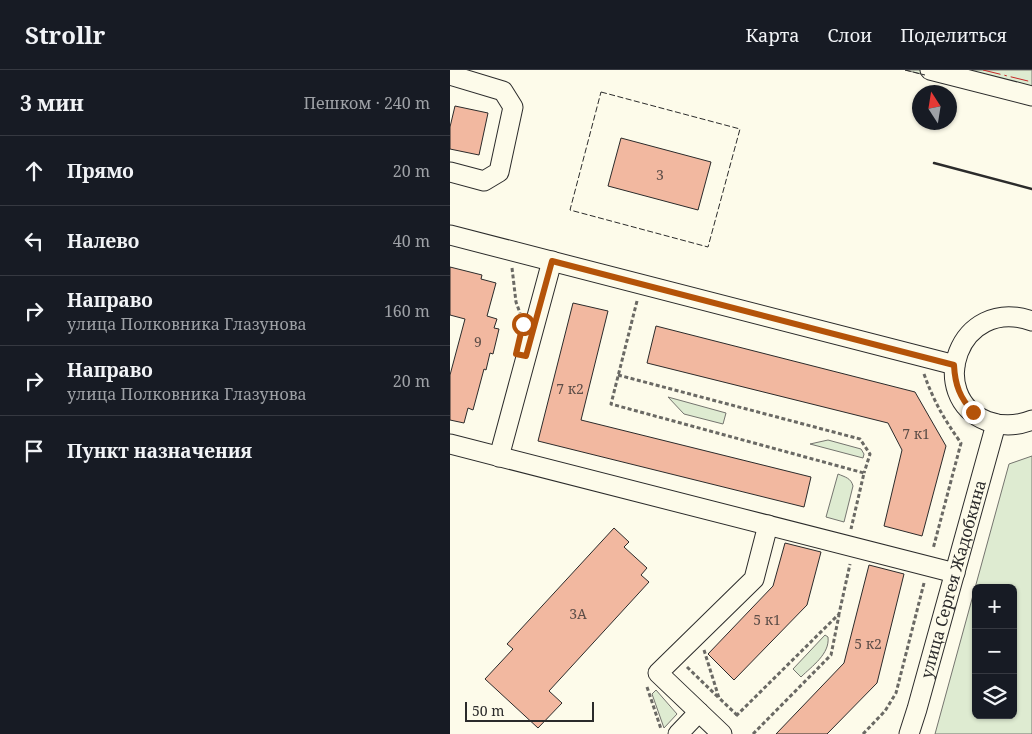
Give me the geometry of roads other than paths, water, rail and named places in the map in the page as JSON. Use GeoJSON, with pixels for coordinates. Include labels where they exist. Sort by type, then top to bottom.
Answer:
{"type":"FeatureCollection","features":[{"type":"Feature","properties":{"kind":"street"},"geometry":{"type":"LineString","coordinates":[[930,70],[1032,96]]}},
{"type":"Feature","properties":{"kind":"street"},"geometry":{"type":"LineString","coordinates":[[450,75],[503,90],[514,107],[499,172],[484,181],[450,172]]}},
{"type":"Feature","properties":{"kind":"street"},"geometry":{"type":"LineString","coordinates":[[450,235],[954,365]]}},
{"type":"Feature","properties":{"kind":"street"},"geometry":{"type":"LineString","coordinates":[[499,457],[552,261]]}},
{"type":"Feature","properties":{"kind":"street"},"geometry":{"type":"LineString","coordinates":[[1032,322],[1008,316],[995,318],[983,323],[972,330],[964,340],[954,365],[956,385],[964,403],[978,416],[996,424],[1016,425],[1032,420]]}},
{"type":"Feature","properties":{"kind":"street","name":"улица Сергея Жадобкина"},"geometry":{"type":"LineString","coordinates":[[909,734],[996,424]]}},
{"type":"Feature","properties":{"kind":"street"},"geometry":{"type":"LineString","coordinates":[[450,444],[955,573]]}},
{"type":"Feature","properties":{"kind":"street"},"geometry":{"type":"LineString","coordinates":[[727,727],[699,712],[658,673],[754,578],[768,526]]}},
{"type":"Feature","properties":{"kind":"street"},"geometry":{"type":"LineString","coordinates":[[678,734],[699,712]]}}]}
